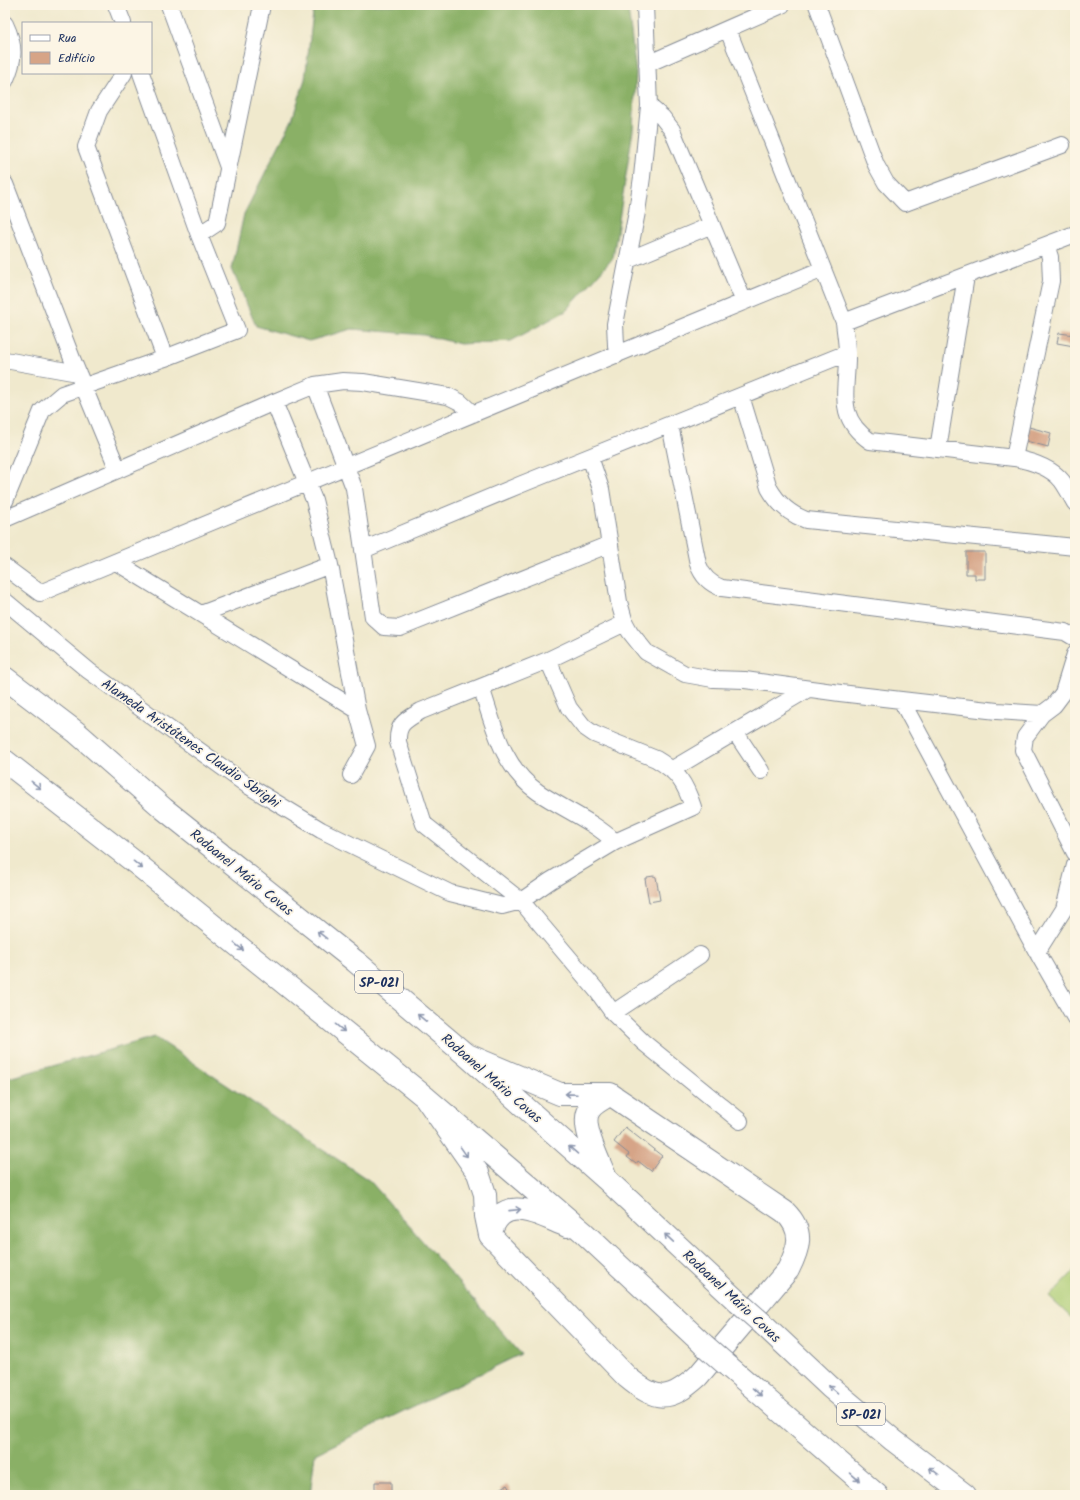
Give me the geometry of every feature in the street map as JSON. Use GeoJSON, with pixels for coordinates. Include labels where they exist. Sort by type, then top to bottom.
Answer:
{"type":"FeatureCollection","features":[{"type":"Feature","properties":{"kind":"highway","name":"Rodoanel Mário Covas"},"geometry":{"type":"LineString","coordinates":[[5,678],[76,732],[164,809],[355,961],[465,1054],[606,1179],[830,1387],[893,1440],[965,1495]]}},
{"type":"Feature","properties":{"kind":"highway"},"geometry":{"type":"LineString","coordinates":[[5,761],[137,864],[425,1097],[583,1232],[704,1345],[877,1495]]}},
{"type":"Feature","properties":{"kind":"highway"},"geometry":{"type":"LineString","coordinates":[[425,1097],[478,1172],[485,1194],[486,1216],[490,1236],[627,1377],[640,1388],[654,1395],[661,1396],[673,1394],[683,1389],[698,1376],[788,1270],[796,1254],[798,1246],[795,1225],[792,1219],[785,1212],[610,1094],[560,1094],[465,1054]]}},
{"type":"Feature","properties":{"kind":"highway"},"geometry":{"type":"LineString","coordinates":[[606,1179],[588,1132],[586,1119],[591,1107],[610,1094]]}},
{"type":"Feature","properties":{"kind":"highway"},"geometry":{"type":"LineString","coordinates":[[490,1236],[494,1224],[500,1216],[504,1212],[516,1209],[531,1212],[583,1232]]}},
{"type":"Feature","properties":{"kind":"street"},"geometry":{"type":"LineString","coordinates":[[116,5],[122,22]]}},
{"type":"Feature","properties":{"kind":"street"},"geometry":{"type":"LineString","coordinates":[[169,5],[228,167]]}},
{"type":"Feature","properties":{"kind":"street"},"geometry":{"type":"LineString","coordinates":[[199,235],[217,223],[262,5]]}},
{"type":"Feature","properties":{"kind":"street"},"geometry":{"type":"LineString","coordinates":[[617,355],[616,324],[642,177],[649,106],[645,5]]}},
{"type":"Feature","properties":{"kind":"street"},"geometry":{"type":"LineString","coordinates":[[647,64],[728,30],[782,5]]}},
{"type":"Feature","properties":{"kind":"street"},"geometry":{"type":"LineString","coordinates":[[817,5],[876,165],[886,183],[906,203],[1062,145]]}},
{"type":"Feature","properties":{"kind":"street"},"geometry":{"type":"LineString","coordinates":[[5,24],[14,48],[9,73],[5,80]]}},
{"type":"Feature","properties":{"kind":"street"},"geometry":{"type":"LineString","coordinates":[[728,30],[844,322],[847,353],[844,400],[848,416],[857,431],[870,441],[1014,458],[1034,463],[1053,473],[1061,480],[1075,503]]}},
{"type":"Feature","properties":{"kind":"street"},"geometry":{"type":"LineString","coordinates":[[123,74],[99,111],[86,147],[165,358]]}},
{"type":"Feature","properties":{"kind":"street"},"geometry":{"type":"LineString","coordinates":[[5,501],[42,411],[62,394],[81,380],[165,358],[237,330],[199,235],[140,74]]}},
{"type":"Feature","properties":{"kind":"street"},"geometry":{"type":"LineString","coordinates":[[649,106],[662,117],[672,130],[744,302]]}},
{"type":"Feature","properties":{"kind":"street"},"geometry":{"type":"LineString","coordinates":[[5,184],[81,380],[118,470]]}},
{"type":"Feature","properties":{"kind":"street"},"geometry":{"type":"LineString","coordinates":[[628,260],[712,225]]}},
{"type":"Feature","properties":{"kind":"street"},"geometry":{"type":"LineString","coordinates":[[844,322],[1075,234]]}},
{"type":"Feature","properties":{"kind":"street"},"geometry":{"type":"LineString","coordinates":[[1014,458],[1051,281],[1050,257],[1046,245]]}},
{"type":"Feature","properties":{"kind":"street"},"geometry":{"type":"LineString","coordinates":[[5,567],[40,593],[823,269]]}},
{"type":"Feature","properties":{"kind":"street"},"geometry":{"type":"LineString","coordinates":[[938,449],[966,276]]}},
{"type":"Feature","properties":{"kind":"street"},"geometry":{"type":"LineString","coordinates":[[363,550],[847,353]]}},
{"type":"Feature","properties":{"kind":"street"},"geometry":{"type":"LineString","coordinates":[[5,360],[81,380]]}},
{"type":"Feature","properties":{"kind":"street"},"geometry":{"type":"LineString","coordinates":[[5,519],[314,385],[329,382],[353,381],[448,396],[460,402],[473,414]]}},
{"type":"Feature","properties":{"kind":"street"},"geometry":{"type":"LineString","coordinates":[[314,385],[354,488],[373,617],[384,627],[400,628],[610,544]]}},
{"type":"Feature","properties":{"kind":"street"},"geometry":{"type":"LineString","coordinates":[[741,396],[774,497],[781,505],[797,517],[806,520],[1075,547]]}},
{"type":"Feature","properties":{"kind":"street"},"geometry":{"type":"LineString","coordinates":[[274,402],[314,500],[330,565],[357,710],[367,746],[351,776]]}},
{"type":"Feature","properties":{"kind":"street"},"geometry":{"type":"LineString","coordinates":[[670,425],[698,564],[704,576],[717,587],[1065,632],[1075,638]]}},
{"type":"Feature","properties":{"kind":"street"},"geometry":{"type":"LineString","coordinates":[[590,457],[601,489],[619,602],[625,622],[634,637],[646,652],[685,674],[713,680],[745,680],[901,700],[1042,714]]}},
{"type":"Feature","properties":{"kind":"street"},"geometry":{"type":"LineString","coordinates":[[116,562],[357,710]]}},
{"type":"Feature","properties":{"kind":"street"},"geometry":{"type":"LineString","coordinates":[[201,614],[330,565]]}},
{"type":"Feature","properties":{"kind":"street","name":"Alameda Aristótenes Claudio Sbrighi"},"geometry":{"type":"LineString","coordinates":[[5,601],[89,671],[247,785],[321,830],[450,893],[502,906],[521,901],[615,842],[693,807],[687,789],[672,770]]}},
{"type":"Feature","properties":{"kind":"street"},"geometry":{"type":"LineString","coordinates":[[625,622],[548,660],[421,711],[403,722],[398,731],[398,742],[424,824],[521,901],[598,992],[613,1013],[643,1042],[740,1121]]}},
{"type":"Feature","properties":{"kind":"street"},"geometry":{"type":"LineString","coordinates":[[1075,654],[1063,693],[1054,705],[1042,714],[1025,737],[1023,750],[1075,853]]}},
{"type":"Feature","properties":{"kind":"street"},"geometry":{"type":"LineString","coordinates":[[548,660],[569,708],[584,727],[594,734],[656,759],[672,770],[808,689]]}},
{"type":"Feature","properties":{"kind":"street"},"geometry":{"type":"LineString","coordinates":[[481,687],[502,748],[520,777],[539,793],[605,833],[615,842]]}},
{"type":"Feature","properties":{"kind":"street"},"geometry":{"type":"LineString","coordinates":[[901,700],[1037,952],[1075,1018]]}},
{"type":"Feature","properties":{"kind":"street"},"geometry":{"type":"LineString","coordinates":[[735,732],[761,771]]}},
{"type":"Feature","properties":{"kind":"street"},"geometry":{"type":"LineString","coordinates":[[1037,952],[1064,909],[1075,865]]}},
{"type":"Feature","properties":{"kind":"street"},"geometry":{"type":"LineString","coordinates":[[613,1013],[700,955]]}},
{"type":"Feature","properties":{"kind":"green space"},"geometry":{"type":"Polygon","coordinates":[[[314,5],[629,5],[628,8],[636,73],[633,130],[613,258],[566,311],[511,341],[460,344],[424,335],[352,329],[309,341],[256,326],[232,269],[244,214],[292,120],[305,79],[314,5]]]}},
{"type":"Feature","properties":{"kind":"green space"},"geometry":{"type":"Polygon","coordinates":[[[155,1037],[370,1181],[521,1354],[315,1454],[310,1495],[5,1495],[5,1079],[155,1037]]]}},
{"type":"Feature","properties":{"kind":"green space"},"geometry":{"type":"Polygon","coordinates":[[[1075,1270],[1075,1321],[1049,1297],[1075,1270]]]}},
{"type":"Feature","properties":{"kind":"building"},"geometry":{"type":"Polygon","coordinates":[[[1059,333],[1075,335],[1074,346],[1057,343],[1059,333]]]}},
{"type":"Feature","properties":{"kind":"building"},"geometry":{"type":"Polygon","coordinates":[[[1029,427],[1051,433],[1048,447],[1026,441],[1029,427]]]}},
{"type":"Feature","properties":{"kind":"building"},"geometry":{"type":"Polygon","coordinates":[[[966,552],[985,552],[985,579],[975,579],[975,574],[966,574],[966,552]]]}},
{"type":"Feature","properties":{"kind":"building"},"geometry":{"type":"Polygon","coordinates":[[[647,877],[656,877],[660,900],[649,902],[645,879],[647,879],[647,877]]]}},
{"type":"Feature","properties":{"kind":"building"},"geometry":{"type":"Polygon","coordinates":[[[625,1127],[662,1156],[651,1171],[638,1161],[636,1164],[627,1157],[629,1154],[614,1142],[625,1127]]]}},
{"type":"Feature","properties":{"kind":"building"},"geometry":{"type":"Polygon","coordinates":[[[375,1482],[391,1482],[391,1494],[375,1494],[375,1482]]]}},
{"type":"Feature","properties":{"kind":"building"},"geometry":{"type":"Polygon","coordinates":[[[507,1485],[513,1495],[504,1495],[500,1489],[507,1485]]]}}]}
